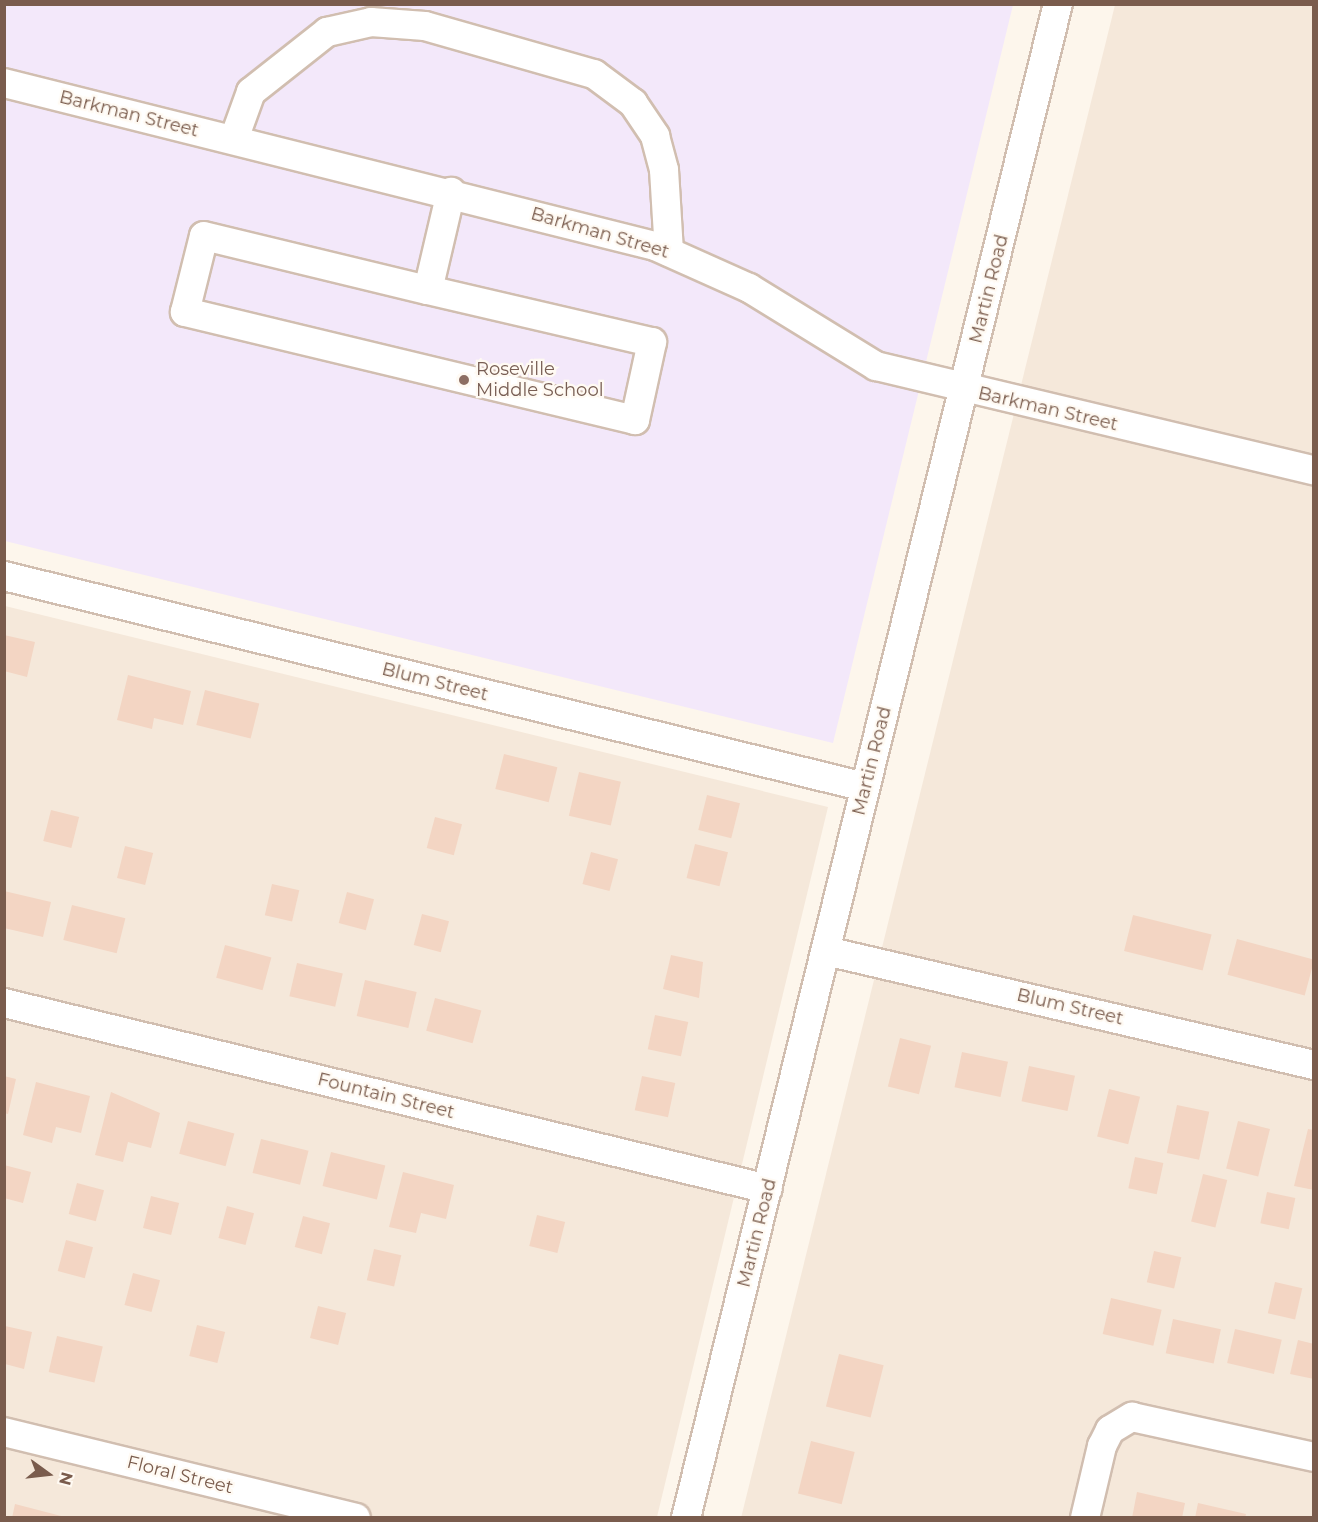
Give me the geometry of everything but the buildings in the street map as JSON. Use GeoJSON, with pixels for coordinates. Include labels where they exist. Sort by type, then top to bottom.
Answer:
{"type":"FeatureCollection","features":[{"type":"Feature","properties":{"kind":"street","name":"Martin Road"},"geometry":{"type":"LineString","coordinates":[[686,1518],[1058,4]]}},
{"type":"Feature","properties":{"kind":"street"},"geometry":{"type":"LineString","coordinates":[[234,139],[251,92],[327,32],[372,22],[425,26],[594,74],[633,103],[656,136],[664,170],[669,252]]}},
{"type":"Feature","properties":{"kind":"street","name":"Barkman Street"},"geometry":{"type":"LineString","coordinates":[[4,83],[451,192],[669,252],[749,288],[876,366],[965,390],[1314,470]]}},
{"type":"Feature","properties":{"kind":"street"},"geometry":{"type":"LineString","coordinates":[[428,290],[451,192]]}},
{"type":"Feature","properties":{"kind":"street"},"geometry":{"type":"LineString","coordinates":[[204,236],[428,290],[652,342],[635,420],[185,312],[204,236]]}},
{"type":"Feature","properties":{"kind":"street","name":"Blum Street"},"geometry":{"type":"LineString","coordinates":[[4,576],[866,787]]}},
{"type":"Feature","properties":{"kind":"street","name":"Blum Street"},"geometry":{"type":"LineString","coordinates":[[826,951],[1314,1065]]}},
{"type":"Feature","properties":{"kind":"street","name":"Fountain Street"},"geometry":{"type":"LineString","coordinates":[[4,1003],[768,1189]]}},
{"type":"Feature","properties":{"kind":"street"},"geometry":{"type":"LineString","coordinates":[[1085,1518],[1110,1430],[1132,1417],[1147,1418],[1314,1457]]}},
{"type":"Feature","properties":{"kind":"street","name":"Floral Street"},"geometry":{"type":"LineString","coordinates":[[4,1432],[356,1518]]}},
{"type":"Feature","properties":{"kind":"shaded area","name":"Roseville Middle School"},"geometry":{"type":"Polygon","coordinates":[[[5,5],[1013,5],[833,743],[5,541],[5,5]]]}},
{"type":"Feature","properties":{"kind":"shaded area"},"geometry":{"type":"Polygon","coordinates":[[[1115,5],[1313,5],[1313,1517],[741,1518],[1115,5]]]}},
{"type":"Feature","properties":{"kind":"shaded area"},"geometry":{"type":"Polygon","coordinates":[[[5,606],[828,807],[657,1517],[5,1518],[5,606]]]}},
{"type":"Feature","properties":{"kind":"place","name":"Roseville Middle School"},"geometry":{"type":"Point","coordinates":[464,380]}}]}
